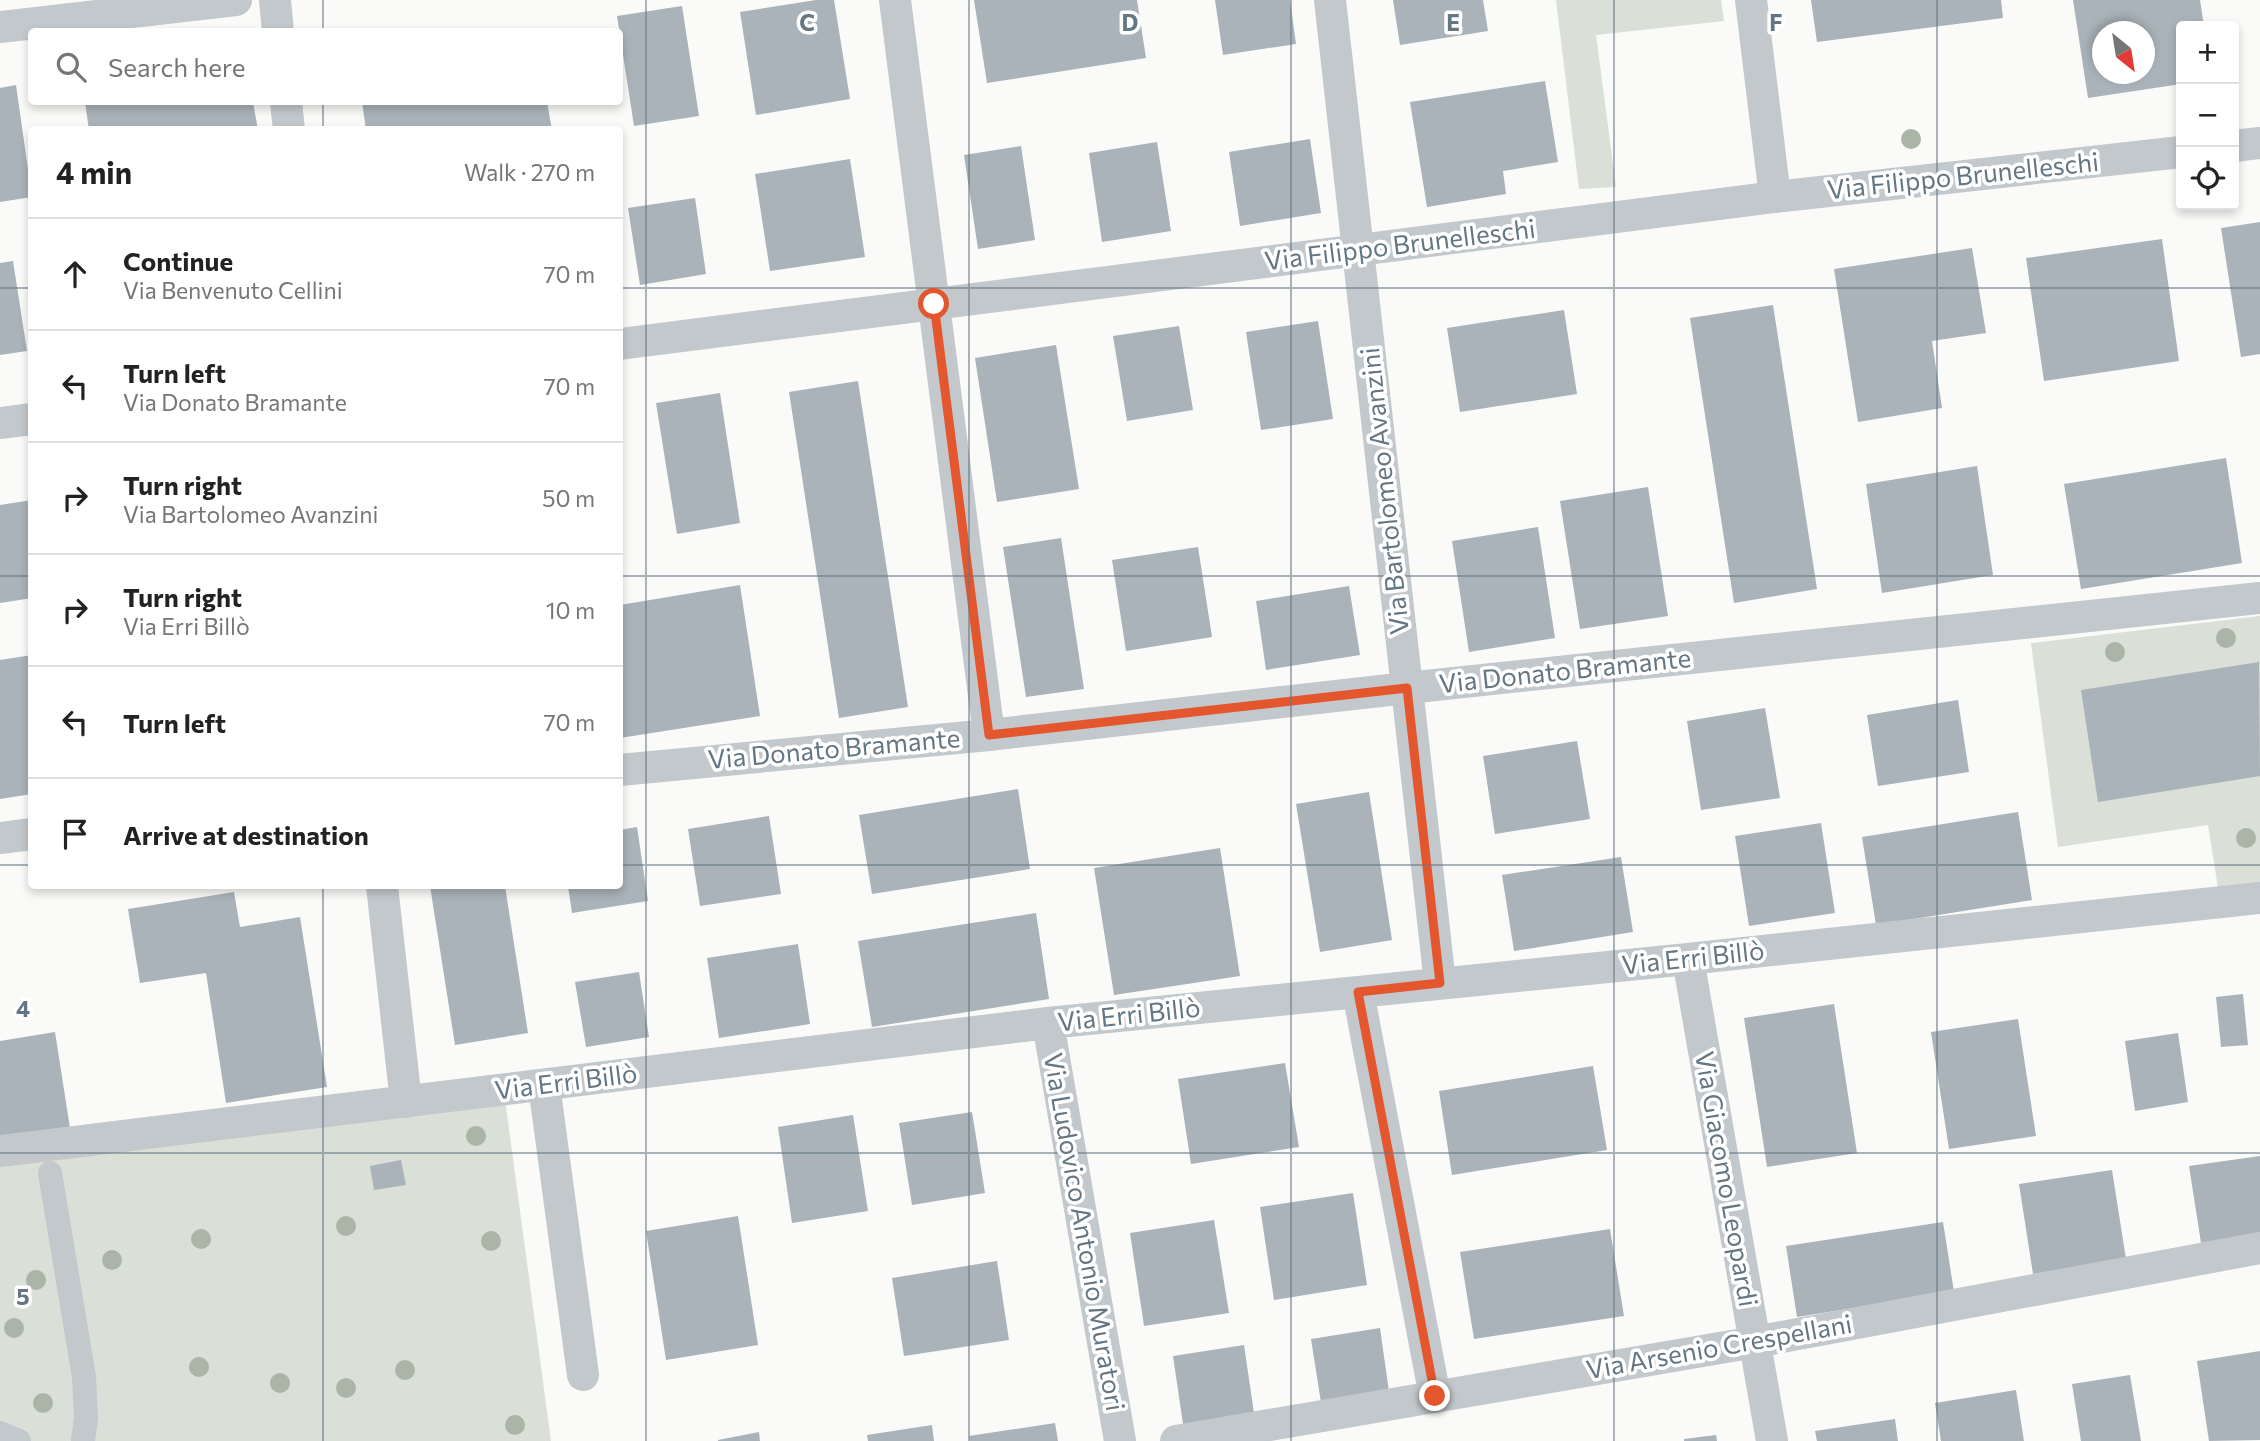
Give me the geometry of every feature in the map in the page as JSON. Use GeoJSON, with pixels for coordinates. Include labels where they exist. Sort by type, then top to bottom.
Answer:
{"type":"FeatureCollection","features":[{"type":"Feature","properties":{"kind":"street"},"geometry":{"type":"LineString","coordinates":[[0,27],[236,0]]}},
{"type":"Feature","properties":{"kind":"street"},"geometry":{"type":"LineString","coordinates":[[275,0],[278,28]]}},
{"type":"Feature","properties":{"kind":"street"},"geometry":{"type":"LineString","coordinates":[[895,0],[989,735]]}},
{"type":"Feature","properties":{"kind":"street","name":"Via Bartolomeo Avanzini"},"geometry":{"type":"LineString","coordinates":[[1330,0],[1440,983]]}},
{"type":"Feature","properties":{"kind":"street"},"geometry":{"type":"LineString","coordinates":[[1751,0],[1775,197]]}},
{"type":"Feature","properties":{"kind":"street"},"geometry":{"type":"LineString","coordinates":[[286,105],[289,126]]}},
{"type":"Feature","properties":{"kind":"street"},"geometry":{"type":"LineString","coordinates":[[2239,145],[2260,143]]}},
{"type":"Feature","properties":{"kind":"street","name":"Via Filippo Brunelleschi"},"geometry":{"type":"LineString","coordinates":[[623,344],[1775,197],[2176,153]]}},
{"type":"Feature","properties":{"kind":"street"},"geometry":{"type":"LineString","coordinates":[[0,423],[28,420]]}},
{"type":"Feature","properties":{"kind":"street","name":"Via Donato Bramante"},"geometry":{"type":"LineString","coordinates":[[623,770],[989,735],[2260,598]]}},
{"type":"Feature","properties":{"kind":"street"},"geometry":{"type":"LineString","coordinates":[[0,838],[28,834]]}},
{"type":"Feature","properties":{"kind":"street"},"geometry":{"type":"LineString","coordinates":[[382,889],[406,1102]]}},
{"type":"Feature","properties":{"kind":"street","name":"Via Erri Billò"},"geometry":{"type":"LineString","coordinates":[[0,1151],[1048,1023],[2260,898]]}},
{"type":"Feature","properties":{"kind":"street","name":"Via Giacomo Leopardi"},"geometry":{"type":"LineString","coordinates":[[1688,959],[1772,1441]]}},
{"type":"Feature","properties":{"kind":"street"},"geometry":{"type":"LineString","coordinates":[[1358,992],[1435,1396]]}},
{"type":"Feature","properties":{"kind":"street","name":"Via Ludovico Antonio Muratori"},"geometry":{"type":"LineString","coordinates":[[1048,1023],[1120,1441]]}},
{"type":"Feature","properties":{"kind":"street"},"geometry":{"type":"LineString","coordinates":[[544,1085],[583,1375]]}},
{"type":"Feature","properties":{"kind":"street"},"geometry":{"type":"LineString","coordinates":[[50,1173],[84,1377],[86,1418],[83,1441]]}},
{"type":"Feature","properties":{"kind":"street","name":"Via Arsenio Crespellani"},"geometry":{"type":"LineString","coordinates":[[1176,1441],[1755,1342],[2260,1248]]}},
{"type":"Feature","properties":{"kind":"street"},"geometry":{"type":"LineString","coordinates":[[0,1433],[19,1441]]}},
{"type":"Feature","properties":{"kind":"shaded area"},"geometry":{"type":"Polygon","coordinates":[[[1556,0],[1721,0],[1724,21],[1596,35],[1616,187],[1579,189],[1556,0]]]}},
{"type":"Feature","properties":{"kind":"shaded area"},"geometry":{"type":"Polygon","coordinates":[[[2260,616],[2260,883],[2218,888],[2208,825],[2058,847],[2031,643],[2260,616]]]}},
{"type":"Feature","properties":{"kind":"shaded area"},"geometry":{"type":"Polygon","coordinates":[[[504,1092],[551,1441],[0,1441],[0,1162],[504,1092]]]}},
{"type":"Feature","properties":{"kind":"building"},"geometry":{"type":"Polygon","coordinates":[[[816,0],[834,0],[850,99],[756,115],[740,12],[816,0]]]}},
{"type":"Feature","properties":{"kind":"building"},"geometry":{"type":"Polygon","coordinates":[[[974,0],[1137,0],[1146,58],[987,83],[974,0]]]}},
{"type":"Feature","properties":{"kind":"building"},"geometry":{"type":"Polygon","coordinates":[[[1215,0],[1290,0],[1296,44],[1223,55],[1215,0]]]}},
{"type":"Feature","properties":{"kind":"building"},"geometry":{"type":"Polygon","coordinates":[[[1393,0],[1483,0],[1488,31],[1400,45],[1393,0]]]}},
{"type":"Feature","properties":{"kind":"building"},"geometry":{"type":"Polygon","coordinates":[[[1811,0],[2001,0],[2003,18],[1817,42],[1811,0]]]}},
{"type":"Feature","properties":{"kind":"building"},"geometry":{"type":"Polygon","coordinates":[[[2073,0],[2200,0],[2203,21],[2176,21],[2176,85],[2088,98],[2073,0]]]}},
{"type":"Feature","properties":{"kind":"building"},"geometry":{"type":"Polygon","coordinates":[[[682,6],[699,116],[634,126],[623,55],[623,28],[619,28],[617,16],[682,6]]]}},
{"type":"Feature","properties":{"kind":"building"},"geometry":{"type":"Polygon","coordinates":[[[1545,81],[1558,162],[1503,171],[1506,194],[1427,207],[1410,102],[1545,81]]]}},
{"type":"Feature","properties":{"kind":"building"},"geometry":{"type":"Polygon","coordinates":[[[16,85],[28,169],[28,198],[0,202],[0,88],[16,85]]]}},
{"type":"Feature","properties":{"kind":"building"},"geometry":{"type":"Polygon","coordinates":[[[85,105],[254,105],[257,126],[88,126],[85,105]]]}},
{"type":"Feature","properties":{"kind":"building"},"geometry":{"type":"Polygon","coordinates":[[[362,105],[548,105],[551,126],[365,126],[362,105]]]}},
{"type":"Feature","properties":{"kind":"building"},"geometry":{"type":"Polygon","coordinates":[[[1310,139],[1321,213],[1240,226],[1229,152],[1310,139]]]}},
{"type":"Feature","properties":{"kind":"building"},"geometry":{"type":"Polygon","coordinates":[[[1157,142],[1171,231],[1102,242],[1089,153],[1157,142]]]}},
{"type":"Feature","properties":{"kind":"building"},"geometry":{"type":"Polygon","coordinates":[[[1021,146],[1035,240],[978,249],[964,155],[1021,146]]]}},
{"type":"Feature","properties":{"kind":"building"},"geometry":{"type":"Polygon","coordinates":[[[850,159],[865,257],[770,271],[755,174],[850,159]]]}},
{"type":"Feature","properties":{"kind":"building"},"geometry":{"type":"Polygon","coordinates":[[[695,198],[706,274],[640,285],[628,208],[695,198]]]}},
{"type":"Feature","properties":{"kind":"building"},"geometry":{"type":"Polygon","coordinates":[[[2260,222],[2260,354],[2241,357],[2221,228],[2260,222]]]}},
{"type":"Feature","properties":{"kind":"building"},"geometry":{"type":"Polygon","coordinates":[[[2162,239],[2179,361],[2044,381],[2026,258],[2162,239]]]}},
{"type":"Feature","properties":{"kind":"building"},"geometry":{"type":"Polygon","coordinates":[[[1972,248],[1986,333],[1932,341],[1942,408],[1858,422],[1834,269],[1972,248]]]}},
{"type":"Feature","properties":{"kind":"building"},"geometry":{"type":"Polygon","coordinates":[[[13,261],[27,351],[0,355],[0,263],[13,261]]]}},
{"type":"Feature","properties":{"kind":"building"},"geometry":{"type":"Polygon","coordinates":[[[1773,305],[1817,589],[1734,603],[1690,318],[1773,305]]]}},
{"type":"Feature","properties":{"kind":"building"},"geometry":{"type":"Polygon","coordinates":[[[1564,310],[1577,394],[1460,412],[1447,328],[1564,310]]]}},
{"type":"Feature","properties":{"kind":"building"},"geometry":{"type":"Polygon","coordinates":[[[1318,321],[1333,419],[1261,430],[1246,332],[1318,321]]]}},
{"type":"Feature","properties":{"kind":"building"},"geometry":{"type":"Polygon","coordinates":[[[1179,326],[1193,410],[1127,421],[1113,336],[1179,326]]]}},
{"type":"Feature","properties":{"kind":"building"},"geometry":{"type":"Polygon","coordinates":[[[1056,345],[1079,489],[997,502],[975,358],[1056,345]]]}},
{"type":"Feature","properties":{"kind":"building"},"geometry":{"type":"Polygon","coordinates":[[[858,381],[908,707],[839,718],[789,392],[858,381]]]}},
{"type":"Feature","properties":{"kind":"building"},"geometry":{"type":"Polygon","coordinates":[[[720,393],[740,523],[677,534],[656,403],[720,393]]]}},
{"type":"Feature","properties":{"kind":"building"},"geometry":{"type":"Polygon","coordinates":[[[2226,458],[2242,563],[2081,589],[2064,484],[2226,458]]]}},
{"type":"Feature","properties":{"kind":"building"},"geometry":{"type":"Polygon","coordinates":[[[1977,466],[1993,575],[1882,593],[1866,484],[1977,466]]]}},
{"type":"Feature","properties":{"kind":"building"},"geometry":{"type":"Polygon","coordinates":[[[1648,487],[1668,616],[1580,629],[1560,501],[1648,487]]]}},
{"type":"Feature","properties":{"kind":"building"},"geometry":{"type":"Polygon","coordinates":[[[28,501],[28,599],[0,603],[0,505],[28,501]]]}},
{"type":"Feature","properties":{"kind":"building"},"geometry":{"type":"Polygon","coordinates":[[[1538,527],[1555,638],[1469,652],[1452,541],[1538,527]]]}},
{"type":"Feature","properties":{"kind":"building"},"geometry":{"type":"Polygon","coordinates":[[[1061,538],[1084,689],[1026,697],[1003,547],[1061,538]]]}},
{"type":"Feature","properties":{"kind":"building"},"geometry":{"type":"Polygon","coordinates":[[[1198,547],[1212,637],[1126,651],[1112,560],[1198,547]]]}},
{"type":"Feature","properties":{"kind":"building"},"geometry":{"type":"Polygon","coordinates":[[[740,585],[760,716],[623,738],[623,604],[740,585]]]}},
{"type":"Feature","properties":{"kind":"building"},"geometry":{"type":"Polygon","coordinates":[[[1349,586],[1360,655],[1266,670],[1256,601],[1349,586]]]}},
{"type":"Feature","properties":{"kind":"building"},"geometry":{"type":"Polygon","coordinates":[[[28,656],[28,795],[0,799],[0,660],[28,656]]]}},
{"type":"Feature","properties":{"kind":"building"},"geometry":{"type":"Polygon","coordinates":[[[2259,662],[2260,776],[2098,802],[2081,690],[2259,662]]]}},
{"type":"Feature","properties":{"kind":"building"},"geometry":{"type":"Polygon","coordinates":[[[1958,700],[1969,772],[1878,786],[1867,715],[1958,700]]]}},
{"type":"Feature","properties":{"kind":"building"},"geometry":{"type":"Polygon","coordinates":[[[1765,708],[1780,798],[1701,810],[1687,721],[1765,708]]]}},
{"type":"Feature","properties":{"kind":"building"},"geometry":{"type":"Polygon","coordinates":[[[1577,741],[1590,819],[1495,834],[1483,756],[1577,741]]]}},
{"type":"Feature","properties":{"kind":"building"},"geometry":{"type":"Polygon","coordinates":[[[1018,789],[1030,869],[872,894],[859,815],[1018,789]]]}},
{"type":"Feature","properties":{"kind":"building"},"geometry":{"type":"Polygon","coordinates":[[[1369,792],[1392,940],[1320,952],[1296,804],[1369,792]]]}},
{"type":"Feature","properties":{"kind":"building"},"geometry":{"type":"Polygon","coordinates":[[[2018,812],[2032,900],[1876,925],[1862,837],[2018,812]]]}},
{"type":"Feature","properties":{"kind":"building"},"geometry":{"type":"Polygon","coordinates":[[[769,816],[781,894],[700,906],[688,829],[769,816]]]}},
{"type":"Feature","properties":{"kind":"building"},"geometry":{"type":"Polygon","coordinates":[[[1821,823],[1835,913],[1749,926],[1735,836],[1821,823]]]}},
{"type":"Feature","properties":{"kind":"building"},"geometry":{"type":"Polygon","coordinates":[[[637,827],[648,901],[572,913],[568,889],[623,889],[623,829],[637,827]]]}},
{"type":"Feature","properties":{"kind":"building"},"geometry":{"type":"Polygon","coordinates":[[[1220,848],[1240,976],[1114,995],[1094,868],[1220,848]]]}},
{"type":"Feature","properties":{"kind":"building"},"geometry":{"type":"Polygon","coordinates":[[[1621,857],[1633,932],[1514,951],[1502,875],[1621,857]]]}},
{"type":"Feature","properties":{"kind":"building"},"geometry":{"type":"Polygon","coordinates":[[[430,889],[505,889],[528,1033],[455,1045],[430,889]]]}},
{"type":"Feature","properties":{"kind":"building"},"geometry":{"type":"Polygon","coordinates":[[[234,892],[240,927],[300,917],[327,1087],[226,1103],[206,973],[140,983],[128,909],[234,892]]]}},
{"type":"Feature","properties":{"kind":"building"},"geometry":{"type":"Polygon","coordinates":[[[1036,913],[1049,999],[872,1027],[858,941],[1036,913]]]}},
{"type":"Feature","properties":{"kind":"building"},"geometry":{"type":"Polygon","coordinates":[[[798,944],[810,1024],[719,1038],[707,958],[798,944]]]}},
{"type":"Feature","properties":{"kind":"building"},"geometry":{"type":"Polygon","coordinates":[[[639,972],[649,1037],[586,1047],[575,982],[639,972]]]}},
{"type":"Feature","properties":{"kind":"building"},"geometry":{"type":"Polygon","coordinates":[[[2243,994],[2248,1045],[2221,1047],[2216,997],[2243,994]]]}},
{"type":"Feature","properties":{"kind":"building"},"geometry":{"type":"Polygon","coordinates":[[[1834,1004],[1857,1153],[1767,1167],[1744,1018],[1834,1004]]]}},
{"type":"Feature","properties":{"kind":"building"},"geometry":{"type":"Polygon","coordinates":[[[2018,1019],[2036,1136],[1949,1149],[1931,1032],[2018,1019]]]}},
{"type":"Feature","properties":{"kind":"building"},"geometry":{"type":"Polygon","coordinates":[[[55,1032],[70,1128],[0,1139],[0,1041],[55,1032]]]}},
{"type":"Feature","properties":{"kind":"building"},"geometry":{"type":"Polygon","coordinates":[[[2178,1033],[2188,1102],[2135,1111],[2125,1041],[2178,1033]]]}},
{"type":"Feature","properties":{"kind":"building"},"geometry":{"type":"Polygon","coordinates":[[[1285,1063],[1299,1147],[1191,1164],[1178,1079],[1285,1063]]]}},
{"type":"Feature","properties":{"kind":"building"},"geometry":{"type":"Polygon","coordinates":[[[1593,1066],[1607,1150],[1452,1175],[1439,1091],[1593,1066]]]}},
{"type":"Feature","properties":{"kind":"building"},"geometry":{"type":"Polygon","coordinates":[[[972,1112],[985,1193],[912,1205],[899,1123],[972,1112]]]}},
{"type":"Feature","properties":{"kind":"building"},"geometry":{"type":"Polygon","coordinates":[[[853,1115],[868,1211],[792,1223],[778,1127],[853,1115]]]}},
{"type":"Feature","properties":{"kind":"building"},"geometry":{"type":"Polygon","coordinates":[[[2260,1156],[2260,1233],[2201,1243],[2189,1166],[2260,1156]]]}},
{"type":"Feature","properties":{"kind":"building"},"geometry":{"type":"Polygon","coordinates":[[[401,1160],[406,1185],[374,1190],[370,1166],[401,1160]]]}},
{"type":"Feature","properties":{"kind":"building"},"geometry":{"type":"Polygon","coordinates":[[[2112,1170],[2126,1259],[2033,1274],[2019,1184],[2112,1170]]]}},
{"type":"Feature","properties":{"kind":"building"},"geometry":{"type":"Polygon","coordinates":[[[1353,1193],[1367,1285],[1274,1300],[1260,1207],[1353,1193]]]}},
{"type":"Feature","properties":{"kind":"building"},"geometry":{"type":"Polygon","coordinates":[[[738,1216],[758,1345],[666,1360],[646,1231],[738,1216]]]}},
{"type":"Feature","properties":{"kind":"building"},"geometry":{"type":"Polygon","coordinates":[[[1214,1220],[1229,1313],[1144,1326],[1130,1233],[1214,1220]]]}},
{"type":"Feature","properties":{"kind":"building"},"geometry":{"type":"Polygon","coordinates":[[[1943,1222],[1954,1292],[1797,1317],[1786,1246],[1943,1222]]]}},
{"type":"Feature","properties":{"kind":"building"},"geometry":{"type":"Polygon","coordinates":[[[1610,1229],[1624,1316],[1474,1339],[1460,1252],[1610,1229]]]}},
{"type":"Feature","properties":{"kind":"building"},"geometry":{"type":"Polygon","coordinates":[[[997,1261],[1009,1340],[904,1356],[892,1278],[997,1261]]]}},
{"type":"Feature","properties":{"kind":"building"},"geometry":{"type":"Polygon","coordinates":[[[1380,1328],[1390,1399],[1322,1409],[1311,1339],[1380,1328]]]}},
{"type":"Feature","properties":{"kind":"building"},"geometry":{"type":"Polygon","coordinates":[[[1244,1345],[1255,1420],[1184,1431],[1173,1356],[1244,1345]]]}},
{"type":"Feature","properties":{"kind":"building"},"geometry":{"type":"Polygon","coordinates":[[[2260,1351],[2260,1440],[2209,1441],[2197,1361],[2260,1351]]]}},
{"type":"Feature","properties":{"kind":"building"},"geometry":{"type":"Polygon","coordinates":[[[2130,1375],[2141,1441],[2081,1441],[2072,1384],[2130,1375]]]}},
{"type":"Feature","properties":{"kind":"building"},"geometry":{"type":"Polygon","coordinates":[[[2016,1390],[2024,1441],[1941,1441],[1935,1403],[2016,1390]]]}},
{"type":"Feature","properties":{"kind":"building"},"geometry":{"type":"Polygon","coordinates":[[[1895,1419],[1898,1441],[1817,1441],[1815,1431],[1895,1419]]]}},
{"type":"Feature","properties":{"kind":"building"},"geometry":{"type":"Polygon","coordinates":[[[1055,1423],[1058,1441],[970,1441],[969,1436],[1055,1423]]]}},
{"type":"Feature","properties":{"kind":"building"},"geometry":{"type":"Polygon","coordinates":[[[932,1425],[934,1441],[868,1441],[867,1435],[932,1425]]]}},
{"type":"Feature","properties":{"kind":"building"},"geometry":{"type":"Polygon","coordinates":[[[759,1432],[760,1441],[718,1441],[718,1440],[759,1432]]]}},
{"type":"Feature","properties":{"kind":"building"},"geometry":{"type":"Polygon","coordinates":[[[1716,1435],[1717,1441],[1684,1441],[1684,1439],[1716,1435]]]}},
{"type":"Feature","properties":{"kind":"route"},"geometry":{"type":"LineString","coordinates":[[934,304],[989,735],[1407,688],[1440,983],[1358,992],[1435,1396]]}}]}
